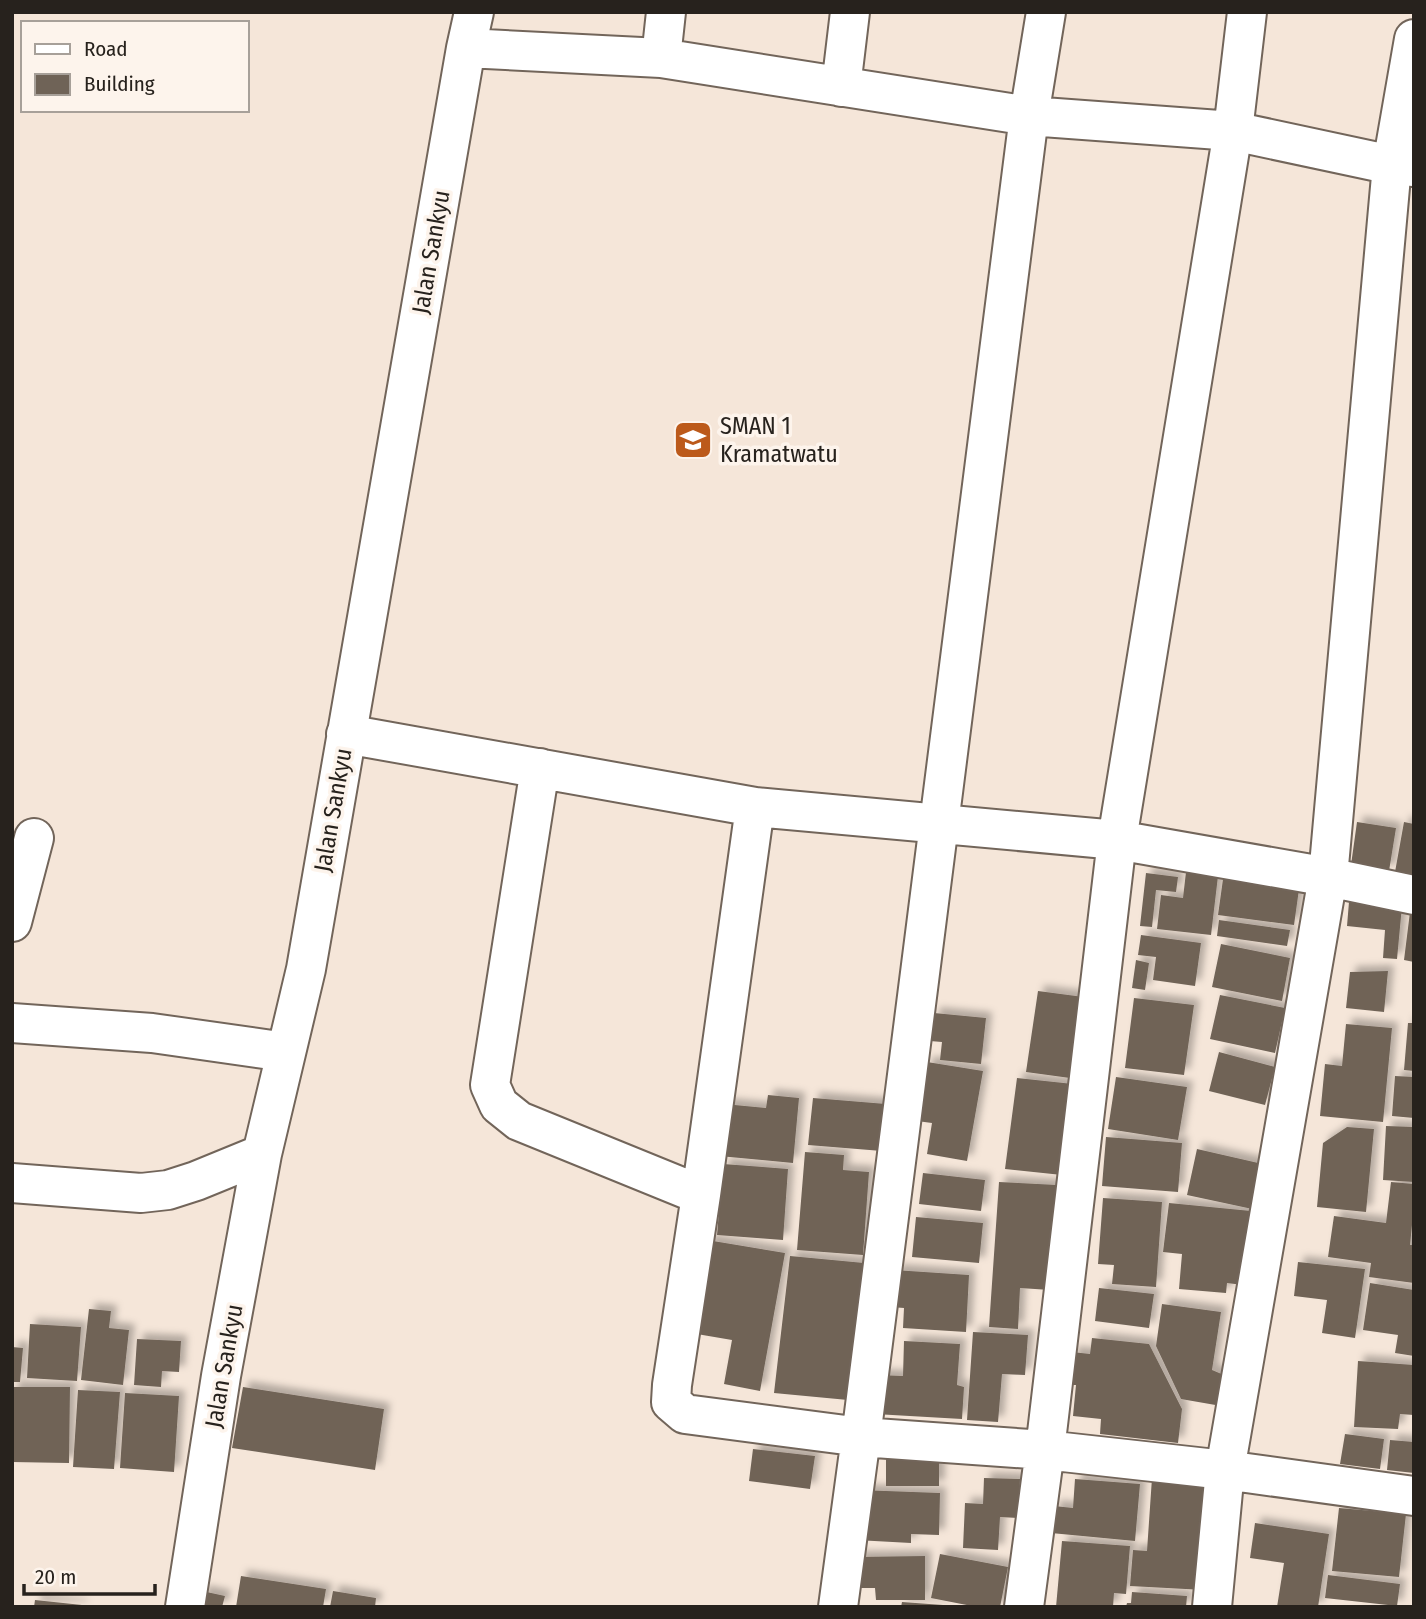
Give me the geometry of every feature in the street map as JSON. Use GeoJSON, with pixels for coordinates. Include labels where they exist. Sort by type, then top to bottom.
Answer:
{"type":"FeatureCollection","features":[{"type":"Feature","properties":{"kind":"street"},"geometry":{"type":"LineString","coordinates":[[661,58],[666,12]]}},
{"type":"Feature","properties":{"kind":"street"},"geometry":{"type":"LineString","coordinates":[[841,87],[850,12]]}},
{"type":"Feature","properties":{"kind":"street"},"geometry":{"type":"LineString","coordinates":[[838,1607],[1029,116],[1046,12]]}},
{"type":"Feature","properties":{"kind":"street"},"geometry":{"type":"LineString","coordinates":[[1024,1607],[1117,840],[1233,131],[1247,12]]}},
{"type":"Feature","properties":{"kind":"street"},"geometry":{"type":"LineString","coordinates":[[470,30],[1029,116],[1233,131],[1403,166]]}},
{"type":"Feature","properties":{"kind":"street","name":"Jalan Sankyu"},"geometry":{"type":"LineString","coordinates":[[185,1607],[221,1376],[262,1154],[306,969],[470,30]]}},
{"type":"Feature","properties":{"kind":"street"},"geometry":{"type":"LineString","coordinates":[[1212,1607],[1225,1470],[1328,877],[1414,39]]}},
{"type":"Feature","properties":{"kind":"street"},"geometry":{"type":"LineString","coordinates":[[346,734],[755,807],[1117,840],[1414,895]]}},
{"type":"Feature","properties":{"kind":"street"},"geometry":{"type":"LineString","coordinates":[[540,768],[490,1085],[499,1105],[519,1121],[701,1195]]}},
{"type":"Feature","properties":{"kind":"street"},"geometry":{"type":"LineString","coordinates":[[755,807],[671,1402],[684,1414],[861,1437],[1045,1450],[1225,1470],[1414,1496]]}},
{"type":"Feature","properties":{"kind":"street"},"geometry":{"type":"LineString","coordinates":[[12,922],[34,838]]}},
{"type":"Feature","properties":{"kind":"street"},"geometry":{"type":"LineString","coordinates":[[12,1023],[152,1033],[286,1052]]}},
{"type":"Feature","properties":{"kind":"street"},"geometry":{"type":"LineString","coordinates":[[12,1183],[141,1193],[168,1190],[262,1154]]}},
{"type":"Feature","properties":{"kind":"building"},"geometry":{"type":"Polygon","coordinates":[[[1357,822],[1396,828],[1389,871],[1351,865],[1357,822]]]}},
{"type":"Feature","properties":{"kind":"building"},"geometry":{"type":"Polygon","coordinates":[[[1404,822],[1414,824],[1414,875],[1395,872],[1404,822]]]}},
{"type":"Feature","properties":{"kind":"building"},"geometry":{"type":"Polygon","coordinates":[[[1186,872],[1218,876],[1211,935],[1157,929],[1161,895],[1183,898],[1186,872]]]}},
{"type":"Feature","properties":{"kind":"building"},"geometry":{"type":"Polygon","coordinates":[[[1224,872],[1300,882],[1294,925],[1218,915],[1224,872]]]}},
{"type":"Feature","properties":{"kind":"building"},"geometry":{"type":"Polygon","coordinates":[[[1146,873],[1178,877],[1176,892],[1156,890],[1152,927],[1140,926],[1146,873]]]}},
{"type":"Feature","properties":{"kind":"building"},"geometry":{"type":"Polygon","coordinates":[[[1349,902],[1402,906],[1397,959],[1383,958],[1385,930],[1347,926],[1349,902]]]}},
{"type":"Feature","properties":{"kind":"building"},"geometry":{"type":"Polygon","coordinates":[[[1410,912],[1414,912],[1414,962],[1404,960],[1410,912]]]}},
{"type":"Feature","properties":{"kind":"building"},"geometry":{"type":"Polygon","coordinates":[[[1219,920],[1290,930],[1287,946],[1217,936],[1219,920]]]}},
{"type":"Feature","properties":{"kind":"building"},"geometry":{"type":"Polygon","coordinates":[[[1141,935],[1201,943],[1195,986],[1153,980],[1156,957],[1138,955],[1141,935]]]}},
{"type":"Feature","properties":{"kind":"building"},"geometry":{"type":"Polygon","coordinates":[[[1221,944],[1290,958],[1282,1001],[1212,987],[1221,944]]]}},
{"type":"Feature","properties":{"kind":"building"},"geometry":{"type":"Polygon","coordinates":[[[1136,960],[1149,963],[1145,990],[1132,988],[1136,960]]]}},
{"type":"Feature","properties":{"kind":"building"},"geometry":{"type":"Polygon","coordinates":[[[1388,971],[1384,1012],[1346,1008],[1350,972],[1388,971]]]}},
{"type":"Feature","properties":{"kind":"building"},"geometry":{"type":"Polygon","coordinates":[[[1038,991],[1091,998],[1070,1078],[1026,1072],[1038,991]]]}},
{"type":"Feature","properties":{"kind":"building"},"geometry":{"type":"Polygon","coordinates":[[[1220,995],[1285,1008],[1275,1053],[1210,1039],[1220,995]]]}},
{"type":"Feature","properties":{"kind":"building"},"geometry":{"type":"Polygon","coordinates":[[[1134,998],[1194,1005],[1184,1075],[1125,1068],[1134,998]]]}},
{"type":"Feature","properties":{"kind":"building"},"geometry":{"type":"Polygon","coordinates":[[[934,1013],[986,1018],[981,1064],[940,1060],[942,1042],[930,1041],[934,1013]]]}},
{"type":"Feature","properties":{"kind":"building"},"geometry":{"type":"Polygon","coordinates":[[[1408,1023],[1414,1023],[1414,1071],[1404,1070],[1408,1023]]]}},
{"type":"Feature","properties":{"kind":"building"},"geometry":{"type":"Polygon","coordinates":[[[1346,1024],[1392,1028],[1383,1122],[1320,1116],[1325,1064],[1342,1066],[1346,1024]]]}},
{"type":"Feature","properties":{"kind":"building"},"geometry":{"type":"Polygon","coordinates":[[[1219,1052],[1275,1067],[1265,1105],[1209,1091],[1219,1052]]]}},
{"type":"Feature","properties":{"kind":"building"},"geometry":{"type":"Polygon","coordinates":[[[927,1062],[983,1071],[967,1161],[927,1154],[932,1123],[917,1121],[927,1062]]]}},
{"type":"Feature","properties":{"kind":"building"},"geometry":{"type":"Polygon","coordinates":[[[1395,1076],[1414,1077],[1414,1118],[1392,1116],[1395,1076]]]}},
{"type":"Feature","properties":{"kind":"building"},"geometry":{"type":"Polygon","coordinates":[[[1116,1077],[1187,1087],[1178,1140],[1108,1129],[1116,1077]]]}},
{"type":"Feature","properties":{"kind":"building"},"geometry":{"type":"Polygon","coordinates":[[[1017,1078],[1073,1084],[1062,1175],[1005,1169],[1017,1078]]]}},
{"type":"Feature","properties":{"kind":"building"},"geometry":{"type":"Polygon","coordinates":[[[768,1095],[799,1098],[793,1163],[719,1156],[724,1104],[766,1108],[768,1095]]]}},
{"type":"Feature","properties":{"kind":"building"},"geometry":{"type":"Polygon","coordinates":[[[813,1098],[886,1104],[882,1151],[808,1145],[813,1098]]]}},
{"type":"Feature","properties":{"kind":"building"},"geometry":{"type":"Polygon","coordinates":[[[1386,1126],[1414,1127],[1414,1182],[1383,1180],[1386,1126]]]}},
{"type":"Feature","properties":{"kind":"building"},"geometry":{"type":"Polygon","coordinates":[[[1347,1127],[1374,1129],[1366,1212],[1317,1207],[1323,1143],[1347,1127]]]}},
{"type":"Feature","properties":{"kind":"building"},"geometry":{"type":"Polygon","coordinates":[[[1106,1137],[1182,1143],[1178,1192],[1102,1186],[1106,1137]]]}},
{"type":"Feature","properties":{"kind":"building"},"geometry":{"type":"Polygon","coordinates":[[[1197,1149],[1267,1165],[1257,1210],[1187,1195],[1197,1149]]]}},
{"type":"Feature","properties":{"kind":"building"},"geometry":{"type":"Polygon","coordinates":[[[805,1152],[844,1155],[843,1170],[869,1172],[863,1255],[797,1250],[805,1152]]]}},
{"type":"Feature","properties":{"kind":"building"},"geometry":{"type":"Polygon","coordinates":[[[723,1164],[788,1169],[783,1240],[717,1235],[723,1164]]]}},
{"type":"Feature","properties":{"kind":"building"},"geometry":{"type":"Polygon","coordinates":[[[923,1173],[985,1180],[981,1211],[919,1204],[923,1173]]]}},
{"type":"Feature","properties":{"kind":"building"},"geometry":{"type":"Polygon","coordinates":[[[999,1182],[1057,1185],[1050,1290],[1020,1288],[1018,1329],[989,1327],[999,1182]]]}},
{"type":"Feature","properties":{"kind":"building"},"geometry":{"type":"Polygon","coordinates":[[[1391,1182],[1414,1184],[1414,1225],[1410,1245],[1414,1245],[1414,1283],[1369,1277],[1371,1263],[1328,1257],[1334,1216],[1386,1223],[1391,1182]]]}},
{"type":"Feature","properties":{"kind":"building"},"geometry":{"type":"Polygon","coordinates":[[[1103,1198],[1162,1202],[1156,1287],[1112,1284],[1114,1265],[1098,1264],[1103,1198]]]}},
{"type":"Feature","properties":{"kind":"building"},"geometry":{"type":"Polygon","coordinates":[[[1169,1203],[1251,1211],[1243,1285],[1227,1283],[1226,1293],[1179,1289],[1182,1254],[1163,1252],[1169,1203]]]}},
{"type":"Feature","properties":{"kind":"building"},"geometry":{"type":"Polygon","coordinates":[[[916,1217],[983,1223],[979,1263],[912,1257],[916,1217]]]}},
{"type":"Feature","properties":{"kind":"building"},"geometry":{"type":"Polygon","coordinates":[[[707,1240],[785,1253],[760,1391],[724,1384],[732,1340],[691,1333],[707,1240]]]}},
{"type":"Feature","properties":{"kind":"building"},"geometry":{"type":"Polygon","coordinates":[[[790,1256],[864,1263],[848,1400],[774,1393],[790,1256]]]}},
{"type":"Feature","properties":{"kind":"building"},"geometry":{"type":"Polygon","coordinates":[[[1298,1262],[1365,1269],[1355,1338],[1322,1333],[1327,1300],[1294,1296],[1298,1262]]]}},
{"type":"Feature","properties":{"kind":"building"},"geometry":{"type":"Polygon","coordinates":[[[894,1270],[969,1275],[966,1332],[903,1328],[904,1308],[891,1307],[894,1270]]]}},
{"type":"Feature","properties":{"kind":"building"},"geometry":{"type":"Polygon","coordinates":[[[1370,1283],[1414,1290],[1414,1356],[1395,1353],[1398,1335],[1363,1330],[1370,1283]]]}},
{"type":"Feature","properties":{"kind":"building"},"geometry":{"type":"Polygon","coordinates":[[[1099,1288],[1154,1294],[1149,1328],[1095,1321],[1099,1288]]]}},
{"type":"Feature","properties":{"kind":"building"},"geometry":{"type":"Polygon","coordinates":[[[1162,1304],[1221,1312],[1212,1370],[1231,1378],[1227,1407],[1181,1399],[1156,1346],[1162,1304]]]}},
{"type":"Feature","properties":{"kind":"building"},"geometry":{"type":"Polygon","coordinates":[[[89,1309],[111,1311],[109,1328],[129,1330],[123,1385],[81,1380],[89,1309]]]}},
{"type":"Feature","properties":{"kind":"building"},"geometry":{"type":"Polygon","coordinates":[[[30,1324],[81,1327],[77,1381],[27,1378],[30,1324]]]}},
{"type":"Feature","properties":{"kind":"building"},"geometry":{"type":"Polygon","coordinates":[[[973,1332],[1028,1335],[1025,1375],[1002,1374],[998,1422],[967,1420],[973,1332]]]}},
{"type":"Feature","properties":{"kind":"building"},"geometry":{"type":"Polygon","coordinates":[[[1092,1338],[1149,1344],[1182,1409],[1178,1443],[1100,1434],[1101,1419],[1073,1416],[1076,1385],[1068,1385],[1072,1352],[1090,1354],[1092,1338]]]}},
{"type":"Feature","properties":{"kind":"building"},"geometry":{"type":"Polygon","coordinates":[[[137,1339],[181,1341],[179,1372],[162,1371],[161,1387],[134,1385],[137,1339]]]}},
{"type":"Feature","properties":{"kind":"building"},"geometry":{"type":"Polygon","coordinates":[[[904,1341],[960,1344],[957,1385],[964,1387],[962,1419],[875,1414],[877,1375],[903,1376],[904,1341]]]}},
{"type":"Feature","properties":{"kind":"building"},"geometry":{"type":"Polygon","coordinates":[[[12,1347],[23,1348],[20,1382],[12,1382],[12,1347]]]}},
{"type":"Feature","properties":{"kind":"building"},"geometry":{"type":"Polygon","coordinates":[[[1358,1361],[1414,1365],[1414,1415],[1400,1414],[1398,1429],[1354,1427],[1358,1361]]]}},
{"type":"Feature","properties":{"kind":"building"},"geometry":{"type":"Polygon","coordinates":[[[12,1387],[70,1387],[69,1463],[12,1462],[12,1387]]]}},
{"type":"Feature","properties":{"kind":"building"},"geometry":{"type":"Polygon","coordinates":[[[243,1387],[384,1409],[375,1470],[232,1448],[243,1387]]]}},
{"type":"Feature","properties":{"kind":"building"},"geometry":{"type":"Polygon","coordinates":[[[78,1390],[120,1392],[114,1469],[73,1467],[78,1390]]]}},
{"type":"Feature","properties":{"kind":"building"},"geometry":{"type":"Polygon","coordinates":[[[125,1393],[179,1396],[174,1472],[120,1468],[125,1393]]]}},
{"type":"Feature","properties":{"kind":"building"},"geometry":{"type":"Polygon","coordinates":[[[1345,1434],[1384,1439],[1380,1469],[1340,1464],[1345,1434]]]}},
{"type":"Feature","properties":{"kind":"building"},"geometry":{"type":"Polygon","coordinates":[[[1390,1440],[1414,1442],[1414,1473],[1387,1470],[1390,1440]]]}},
{"type":"Feature","properties":{"kind":"building"},"geometry":{"type":"Polygon","coordinates":[[[753,1449],[815,1456],[810,1489],[749,1481],[753,1449]]]}},
{"type":"Feature","properties":{"kind":"building"},"geometry":{"type":"Polygon","coordinates":[[[886,1455],[939,1455],[939,1486],[886,1486],[886,1455]]]}},
{"type":"Feature","properties":{"kind":"building"},"geometry":{"type":"Polygon","coordinates":[[[984,1478],[1020,1479],[1018,1518],[1000,1517],[998,1550],[963,1548],[965,1503],[983,1504],[984,1478]]]}},
{"type":"Feature","properties":{"kind":"building"},"geometry":{"type":"Polygon","coordinates":[[[1152,1478],[1211,1480],[1204,1590],[1130,1586],[1133,1550],[1147,1551],[1152,1478]]]}},
{"type":"Feature","properties":{"kind":"building"},"geometry":{"type":"Polygon","coordinates":[[[1075,1479],[1140,1484],[1135,1541],[1051,1533],[1054,1506],[1073,1508],[1075,1479]]]}},
{"type":"Feature","properties":{"kind":"building"},"geometry":{"type":"Polygon","coordinates":[[[859,1490],[940,1493],[939,1535],[911,1534],[911,1543],[856,1540],[859,1490]]]}},
{"type":"Feature","properties":{"kind":"building"},"geometry":{"type":"Polygon","coordinates":[[[1339,1508],[1406,1514],[1399,1577],[1332,1571],[1339,1508]]]}},
{"type":"Feature","properties":{"kind":"building"},"geometry":{"type":"Polygon","coordinates":[[[1255,1523],[1329,1534],[1318,1607],[1277,1607],[1284,1563],[1250,1558],[1255,1523]]]}},
{"type":"Feature","properties":{"kind":"building"},"geometry":{"type":"Polygon","coordinates":[[[1062,1541],[1130,1546],[1126,1594],[1114,1593],[1113,1607],[1056,1607],[1062,1541]]]}},
{"type":"Feature","properties":{"kind":"building"},"geometry":{"type":"Polygon","coordinates":[[[940,1554],[1008,1567],[1000,1607],[977,1607],[931,1598],[940,1554]]]}},
{"type":"Feature","properties":{"kind":"building"},"geometry":{"type":"Polygon","coordinates":[[[925,1556],[925,1600],[876,1600],[875,1588],[856,1588],[855,1557],[925,1556]]]}},
{"type":"Feature","properties":{"kind":"building"},"geometry":{"type":"Polygon","coordinates":[[[1328,1575],[1400,1584],[1397,1606],[1325,1598],[1328,1575]]]}},
{"type":"Feature","properties":{"kind":"building"},"geometry":{"type":"Polygon","coordinates":[[[241,1576],[326,1589],[323,1607],[236,1607],[241,1576]]]}},
{"type":"Feature","properties":{"kind":"building"},"geometry":{"type":"Polygon","coordinates":[[[202,1591],[225,1596],[222,1607],[199,1607],[202,1591]]]}},
{"type":"Feature","properties":{"kind":"building"},"geometry":{"type":"Polygon","coordinates":[[[333,1591],[376,1598],[375,1607],[330,1607],[333,1591]]]}},
{"type":"Feature","properties":{"kind":"building"},"geometry":{"type":"Polygon","coordinates":[[[1132,1592],[1187,1596],[1186,1607],[1126,1607],[1127,1603],[1131,1603],[1132,1592]]]}},
{"type":"Feature","properties":{"kind":"building"},"geometry":{"type":"Polygon","coordinates":[[[35,1600],[82,1605],[82,1607],[34,1607],[35,1600]]]}},
{"type":"Feature","properties":{"kind":"building"},"geometry":{"type":"Polygon","coordinates":[[[902,1602],[943,1605],[943,1607],[901,1607],[902,1602]]]}},
{"type":"Feature","properties":{"kind":"place","name":"SMAN 1 Kramatwatu"},"geometry":{"type":"Point","coordinates":[693,440]}}]}
